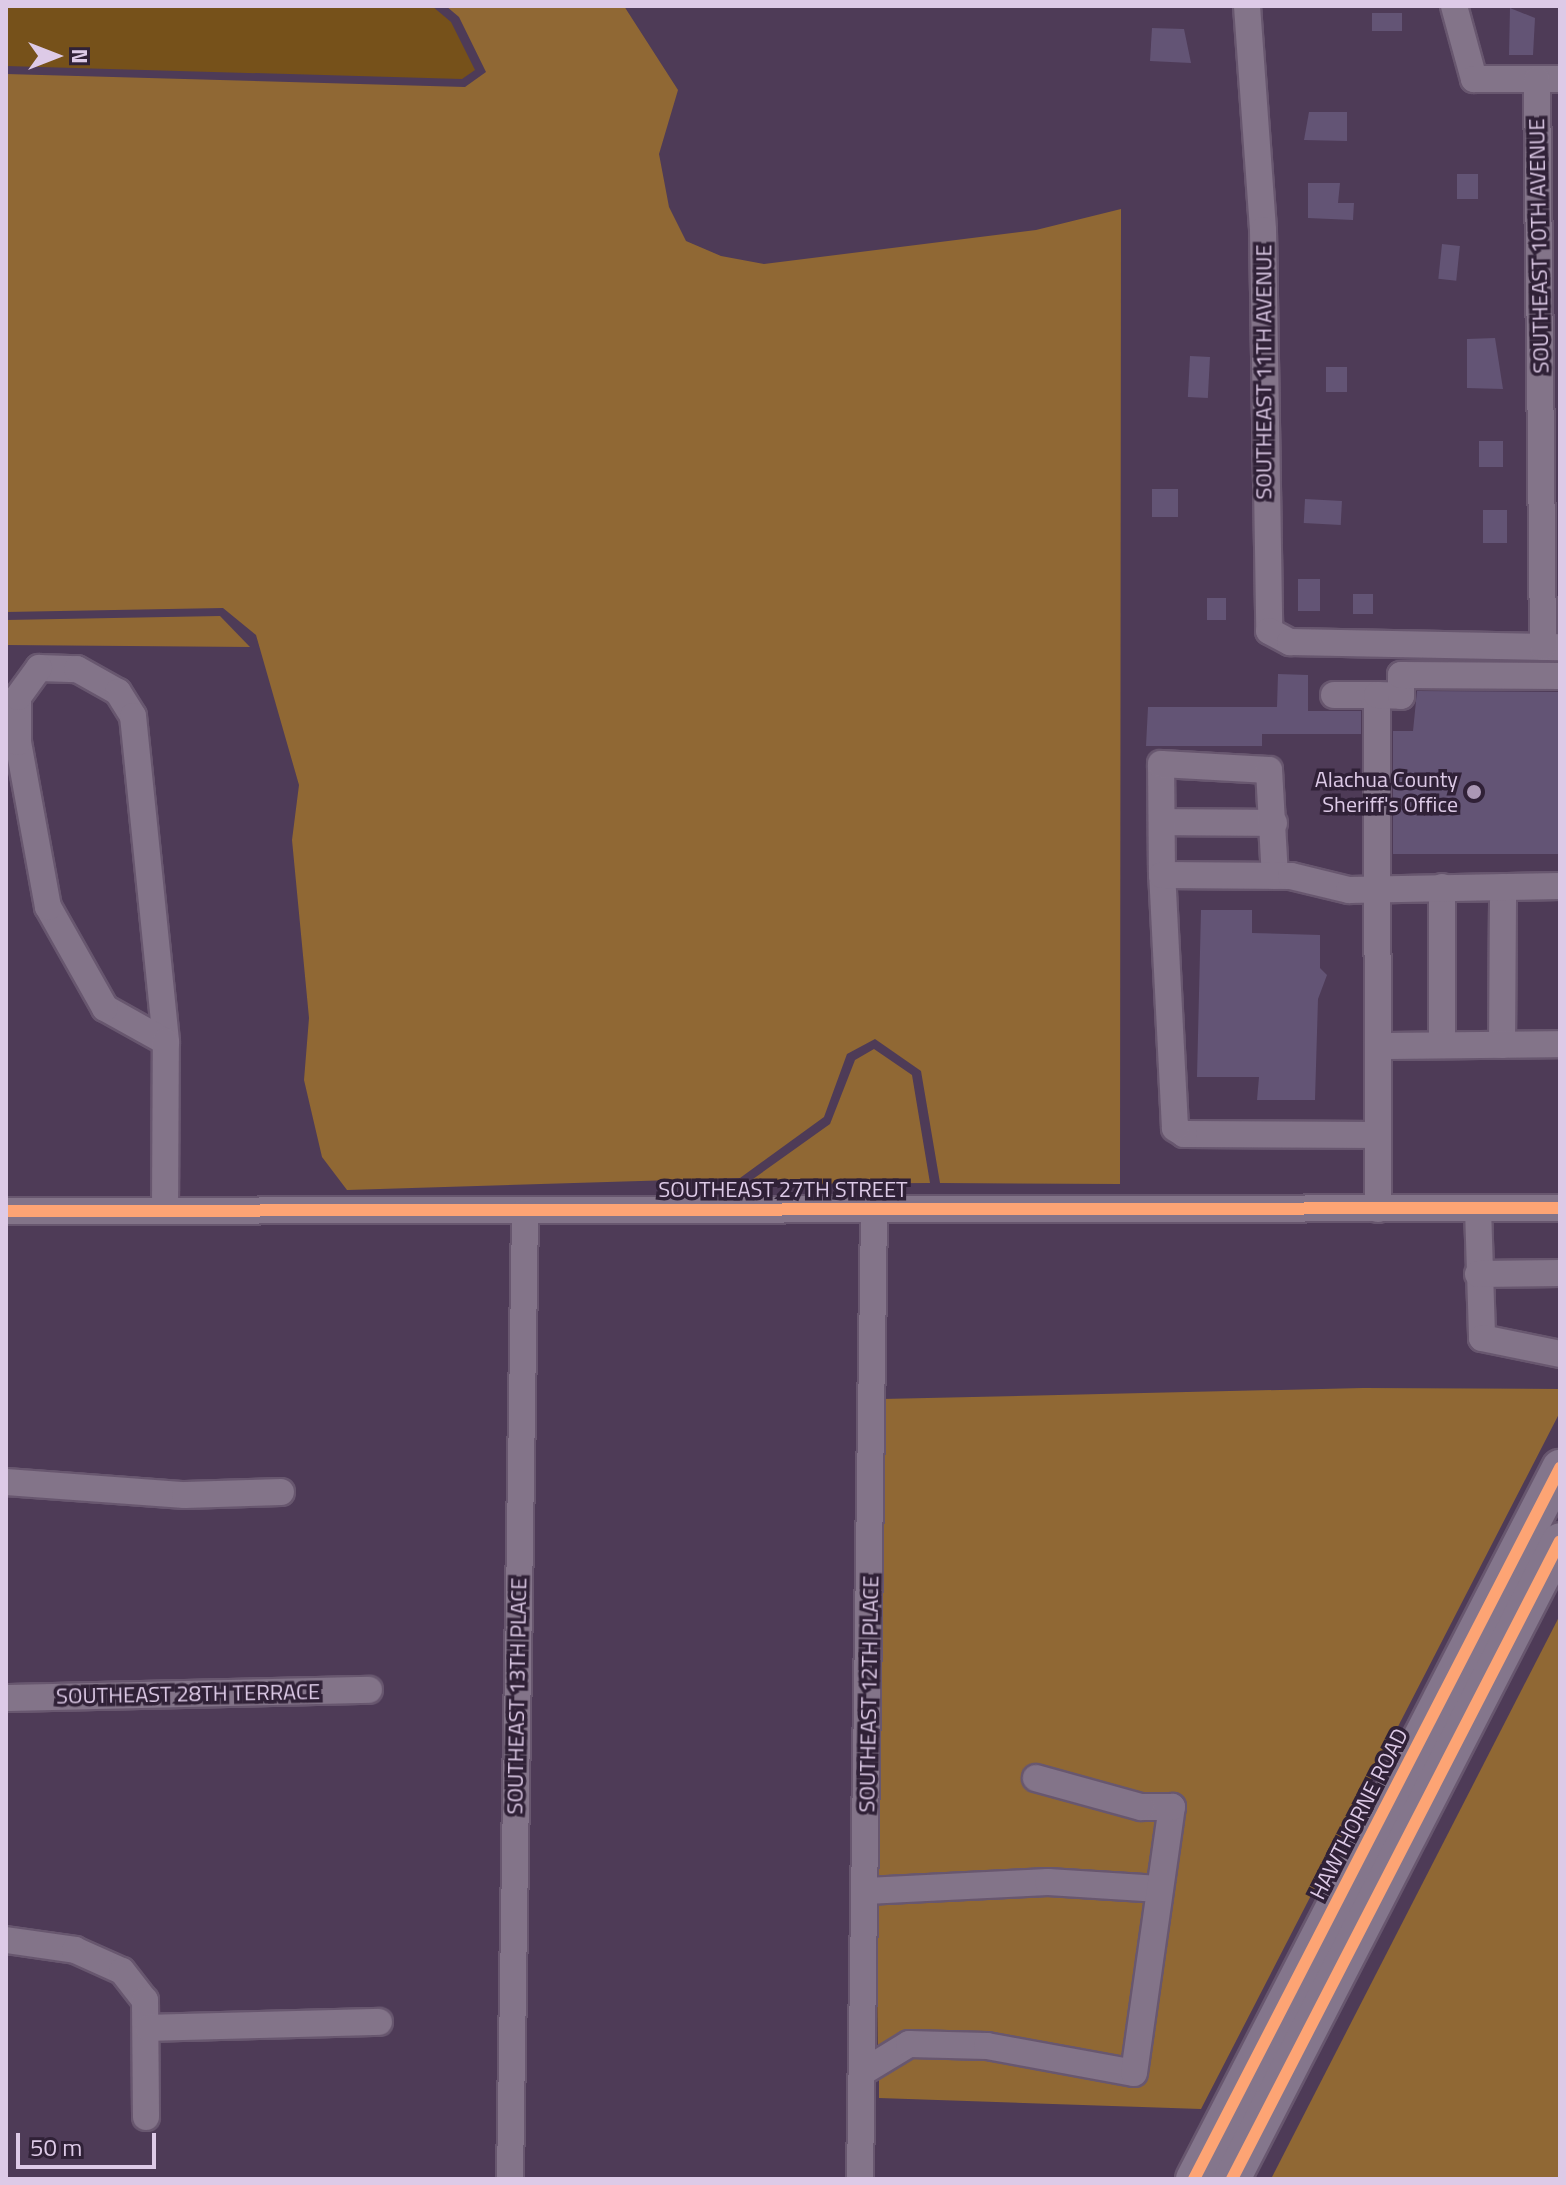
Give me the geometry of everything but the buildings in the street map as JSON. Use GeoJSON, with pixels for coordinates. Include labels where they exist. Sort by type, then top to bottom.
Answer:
{"type":"FeatureCollection","features":[{"type":"Feature","properties":{"kind":"highway"},"geometry":{"type":"LineString","coordinates":[[1194,2179],[1254,2100],[1479,1662],[1560,1468]]}},
{"type":"Feature","properties":{"kind":"highway"},"geometry":{"type":"LineString","coordinates":[[1479,1662],[1560,1541]]}},
{"type":"Feature","properties":{"kind":"highway"},"geometry":{"type":"LineString","coordinates":[[1232,2179],[1254,2100]]}},
{"type":"Feature","properties":{"kind":"street","name":"SOUTHEAST 11TH AVENUE"},"geometry":{"type":"LineString","coordinates":[[1247,6],[1263,230],[1269,631],[1290,642],[1552,647]]}},
{"type":"Feature","properties":{"kind":"street","name":"SOUTHEAST 10TH AVENUE"},"geometry":{"type":"LineString","coordinates":[[1454,6],[1474,79],[1548,79],[1552,647]]}},
{"type":"Feature","properties":{"kind":"street"},"geometry":{"type":"LineString","coordinates":[[165,1210],[166,1042],[133,716],[118,692],[77,669],[39,668],[18,697],[18,742],[48,907],[105,1008],[166,1042]]}},
{"type":"Feature","properties":{"kind":"street"},"geometry":{"type":"LineString","coordinates":[[1334,695],[1401,696],[1401,675],[1560,676]]}},
{"type":"Feature","properties":{"kind":"street"},"geometry":{"type":"LineString","coordinates":[[1377,695],[1378,1209]]}},
{"type":"Feature","properties":{"kind":"street"},"geometry":{"type":"LineString","coordinates":[[1275,876],[1269,770],[1161,764],[1162,875],[1175,1128],[1184,1134],[1378,1135]]}},
{"type":"Feature","properties":{"kind":"street"},"geometry":{"type":"LineString","coordinates":[[1162,822],[1274,823]]}},
{"type":"Feature","properties":{"kind":"street"},"geometry":{"type":"LineString","coordinates":[[1162,875],[1275,876],[1377,889],[1560,886]]}},
{"type":"Feature","properties":{"kind":"street"},"geometry":{"type":"LineString","coordinates":[[1442,887],[1442,1045]]}},
{"type":"Feature","properties":{"kind":"street"},"geometry":{"type":"LineString","coordinates":[[1502,1045],[1503,887]]}},
{"type":"Feature","properties":{"kind":"street"},"geometry":{"type":"LineString","coordinates":[[1378,1046],[1560,1044]]}},
{"type":"Feature","properties":{"kind":"street"},"geometry":{"type":"LineString","coordinates":[[1478,1208],[1482,1338],[1560,1354]]}},
{"type":"Feature","properties":{"kind":"street","name":"SOUTHEAST 27TH STREET"},"geometry":{"type":"LineString","coordinates":[[6,1211],[1560,1208]]}},
{"type":"Feature","properties":{"kind":"street","name":"SOUTHEAST 12TH PLACE"},"geometry":{"type":"LineString","coordinates":[[860,2179],[874,1209]]}},
{"type":"Feature","properties":{"kind":"street","name":"SOUTHEAST 13TH PLACE"},"geometry":{"type":"LineString","coordinates":[[510,2179],[525,1212]]}},
{"type":"Feature","properties":{"kind":"street"},"geometry":{"type":"LineString","coordinates":[[1478,1274],[1560,1273]]}},
{"type":"Feature","properties":{"kind":"street"},"geometry":{"type":"LineString","coordinates":[[6,1482],[185,1495],[281,1492]]}},
{"type":"Feature","properties":{"kind":"street","name":"SOUTHEAST 28TH TERRACE"},"geometry":{"type":"LineString","coordinates":[[6,1698],[369,1690]]}},
{"type":"Feature","properties":{"kind":"street"},"geometry":{"type":"LineString","coordinates":[[863,2072],[909,2044],[987,2046],[1134,2073],[1172,1807],[1141,1807],[1036,1778]]}},
{"type":"Feature","properties":{"kind":"street"},"geometry":{"type":"LineString","coordinates":[[866,1891],[1048,1882],[1160,1889]]}},
{"type":"Feature","properties":{"kind":"street"},"geometry":{"type":"LineString","coordinates":[[6,1940],[75,1950],[118,1969],[145,2000],[148,2028],[146,2117]]}},
{"type":"Feature","properties":{"kind":"street"},"geometry":{"type":"LineString","coordinates":[[148,2028],[379,2022]]}},
{"type":"Feature","properties":{"kind":"shaded area"},"geometry":{"type":"Polygon","coordinates":[[[6,6],[432,6],[451,22],[475,70],[462,79],[6,66],[6,6]]]}},
{"type":"Feature","properties":{"kind":"shaded area"},"geometry":{"type":"Polygon","coordinates":[[[446,6],[624,6],[678,90],[659,154],[669,207],[686,241],[721,256],[764,264],[1036,230],[1121,209],[1120,1184],[940,1183],[921,1071],[875,1039],[847,1054],[824,1117],[740,1178],[347,1190],[322,1157],[304,1080],[309,1018],[292,840],[299,785],[256,635],[223,608],[6,612],[6,74],[465,87],[486,72],[459,17],[446,6]]]}},
{"type":"Feature","properties":{"kind":"shaded area"},"geometry":{"type":"Polygon","coordinates":[[[220,616],[250,647],[6,645],[6,620],[220,616]]]}},
{"type":"Feature","properties":{"kind":"shaded area"},"geometry":{"type":"Polygon","coordinates":[[[874,1049],[912,1075],[930,1183],[746,1184],[830,1124],[855,1060],[874,1049]]]}},
{"type":"Feature","properties":{"kind":"shaded area"},"geometry":{"type":"Polygon","coordinates":[[[1363,1388],[1560,1389],[1560,1412],[1201,2109],[879,2098],[879,2072],[911,2052],[986,2054],[1124,2079],[1152,1881],[876,1882],[882,1399],[1363,1388]]]}},
{"type":"Feature","properties":{"kind":"shaded area"},"geometry":{"type":"Polygon","coordinates":[[[1560,1615],[1560,2179],[1271,2179],[1560,1615]]]}},
{"type":"Feature","properties":{"kind":"shaded area"},"geometry":{"type":"Polygon","coordinates":[[[1048,1890],[1149,1897],[1126,2062],[878,2053],[876,1898],[1048,1890]]]}},
{"type":"Feature","properties":{"kind":"cycle path"},"geometry":{"type":"LineString","coordinates":[[6,1211],[1560,1208]]}},
{"type":"Feature","properties":{"kind":"cycle path","name":"HAWTHORNE ROAD"},"geometry":{"type":"LineString","coordinates":[[1194,2179],[1560,1468]]}},
{"type":"Feature","properties":{"kind":"cycle path"},"geometry":{"type":"LineString","coordinates":[[1232,2179],[1560,1541]]}},
{"type":"Feature","properties":{"kind":"place","name":"Alachua County Sheriff's Office"},"geometry":{"type":"Point","coordinates":[1474,792]}}]}
